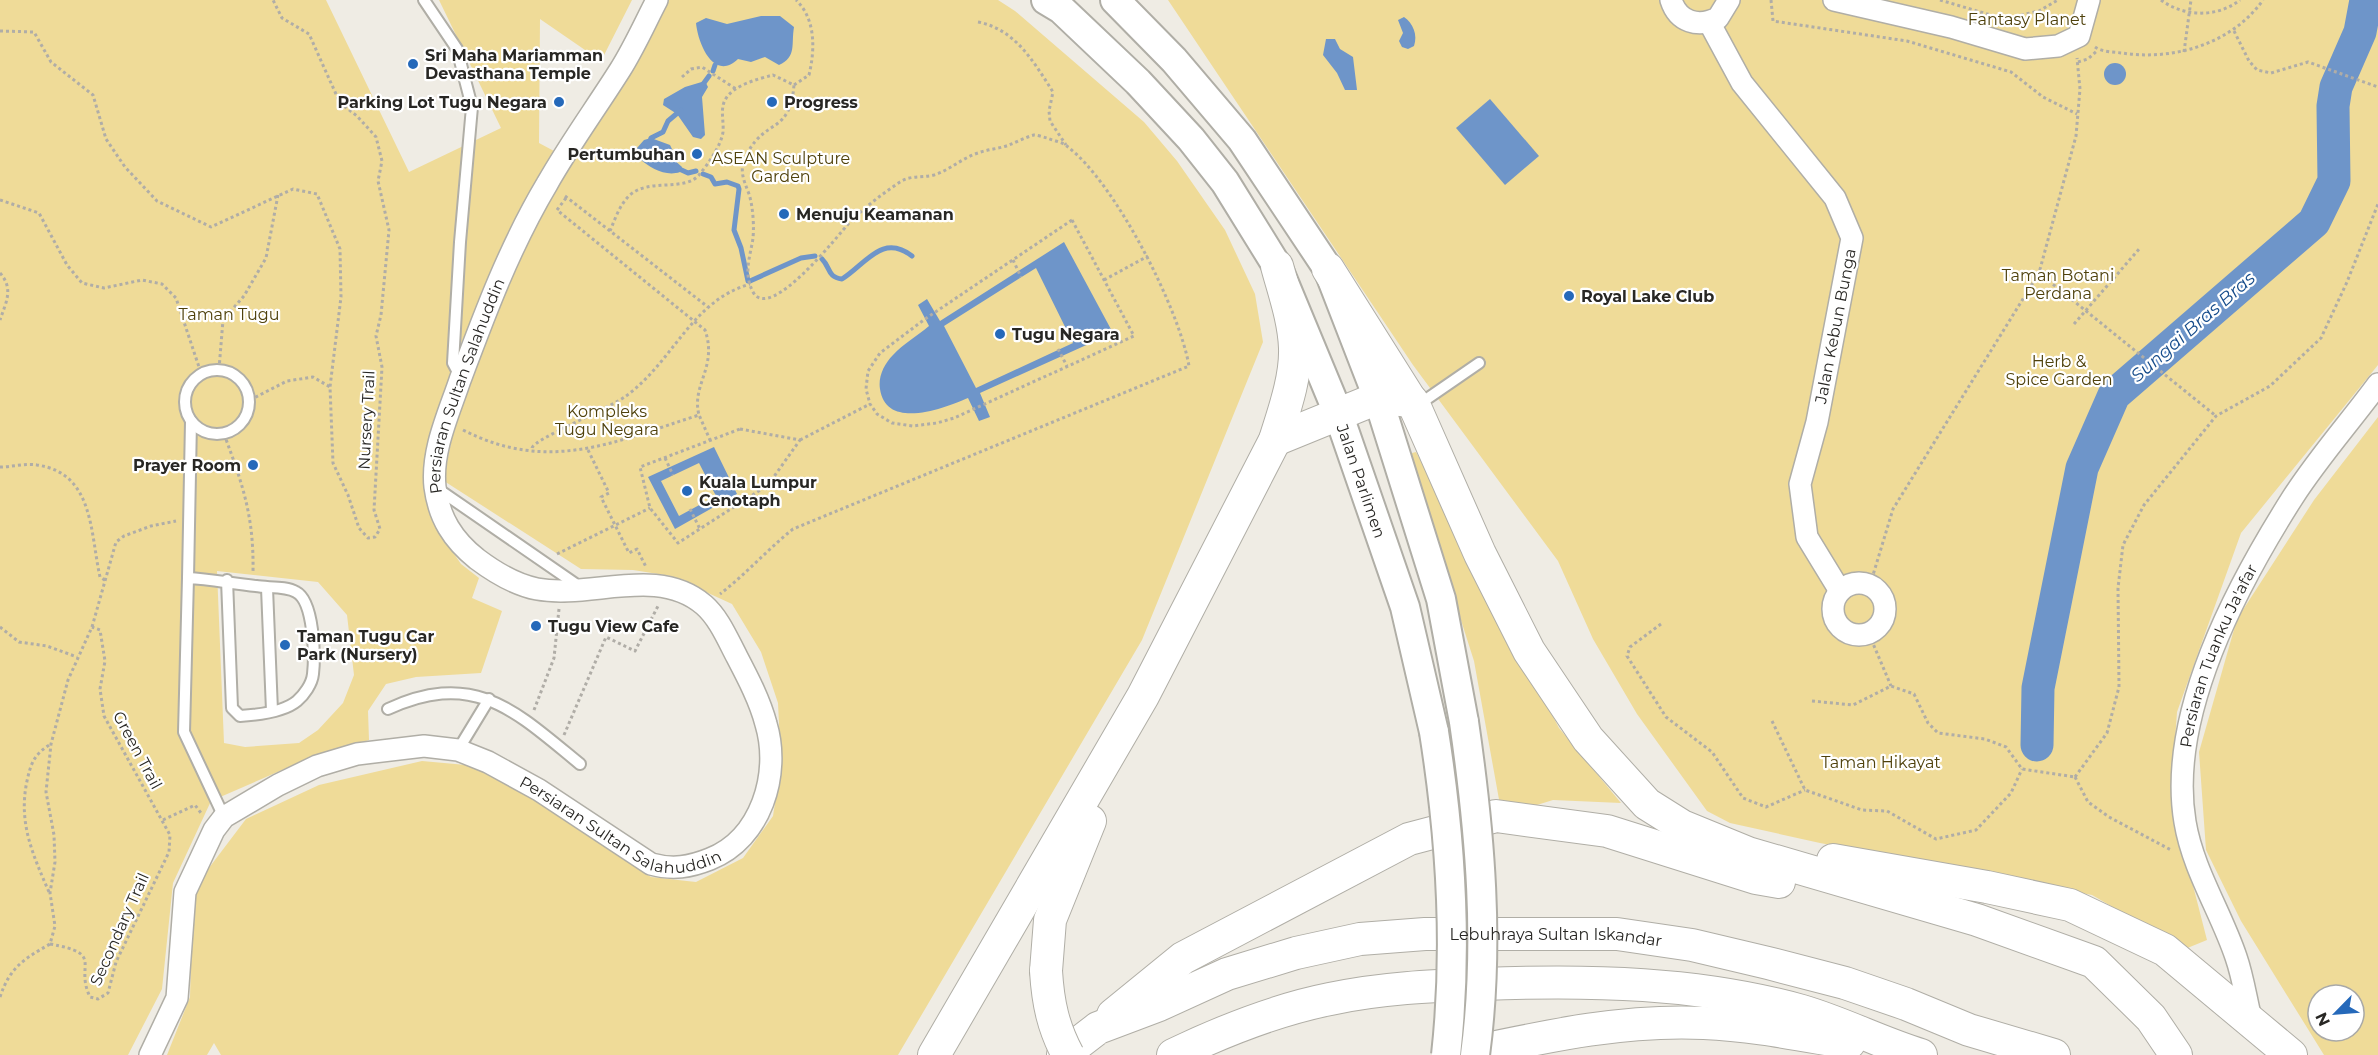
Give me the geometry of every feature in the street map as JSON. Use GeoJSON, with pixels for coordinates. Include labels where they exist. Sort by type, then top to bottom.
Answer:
{"type":"FeatureCollection","features":[{"type":"Feature","properties":{"kind":"main road"},"geometry":{"type":"LineString","coordinates":[[934,1055],[1143,696],[1275,440],[1288,394],[1295,350],[1291,320],[1277,266]]}},
{"type":"Feature","properties":{"kind":"main road"},"geometry":{"type":"LineString","coordinates":[[1328,269],[1413,404],[1480,554],[1528,651],[1588,739],[1647,804],[1682,826],[1748,853],[1977,920],[2094,962],[2151,1018],[2176,1055]]}},
{"type":"Feature","properties":{"kind":"main road"},"geometry":{"type":"LineString","coordinates":[[1275,440],[1378,398],[1413,404]]}},
{"type":"Feature","properties":{"kind":"main road"},"geometry":{"type":"LineString","coordinates":[[1068,1055],[1053,1022],[1046,971],[1050,920],[1143,696]]}},
{"type":"Feature","properties":{"kind":"main road"},"geometry":{"type":"LineString","coordinates":[[1098,1028],[1130,999],[1183,958],[1409,839],[1496,816],[1607,831],[1756,878],[1977,920]]}},
{"type":"Feature","properties":{"kind":"main road"},"geometry":{"type":"LineString","coordinates":[[1748,853],[1825,858],[1988,887],[2070,905],[2165,950],[2251,1019],[2291,1055]]}},
{"type":"Feature","properties":{"kind":"main road","name":"Lebuhraya Sultan Iskandar"},"geometry":{"type":"LineString","coordinates":[[1063,1055],[1098,1028],[1159,1005],[1227,974],[1296,953],[1360,939],[1425,934],[1617,934],[1692,945],[1845,983],[1906,1004],[1969,1030],[2054,1055]]}},
{"type":"Feature","properties":{"kind":"main road"},"geometry":{"type":"LineString","coordinates":[[1173,1055],[1257,1019],[1329,999],[1399,988],[1539,982],[1663,986],[1733,995],[1803,1011],[1917,1054]]}},
{"type":"Feature","properties":{"kind":"main road"},"geometry":{"type":"LineString","coordinates":[[1458,1055],[1556,1034],[1608,1027],[1702,1023],[1755,1027],[1917,1054]]}},
{"type":"Feature","properties":{"kind":"street","name":"Persiaran Sultan Salahuddin"},"geometry":{"type":"LineString","coordinates":[[219,824],[278,785],[317,766],[357,754],[424,746],[459,750],[488,762],[539,790],[651,864],[670,869],[696,865],[722,855],[747,833],[762,805],[768,787],[770,756],[767,726],[750,683],[721,627],[704,605],[661,586],[536,589],[490,570],[457,543],[446,523],[435,487],[436,463],[446,421],[509,257],[547,183],[622,66],[657,0]]}},
{"type":"Feature","properties":{"kind":"street","name":"Jalan Parlimen"},"geometry":{"type":"LineString","coordinates":[[1046,0],[1061,9],[1129,74],[1191,139],[1225,182],[1277,266],[1338,413],[1405,607],[1434,732],[1446,806],[1452,883],[1452,1002],[1446,1055]]}},
{"type":"Feature","properties":{"kind":"street"},"geometry":{"type":"LineString","coordinates":[[1115,0],[1174,60],[1242,140],[1328,269],[1378,398],[1441,599],[1464,722],[1477,813],[1482,890],[1481,1013],[1475,1055]]}},
{"type":"Feature","properties":{"kind":"street"},"geometry":{"type":"LineString","coordinates":[[1671,0],[1674,9],[1683,19],[1696,23],[1709,22],[1725,10],[1729,0]]}},
{"type":"Feature","properties":{"kind":"street"},"geometry":{"type":"LineString","coordinates":[[1834,0],[1951,27],[2025,49],[2046,48],[2075,39],[2089,0]]}},
{"type":"Feature","properties":{"kind":"street","name":"Jalan Kebun Bunga"},"geometry":{"type":"LineString","coordinates":[[1709,22],[1742,83],[1834,198],[1851,238],[1817,422],[1800,484],[1807,537],[1840,591]]}},
{"type":"Feature","properties":{"kind":"street","name":"Persiaran Tuanku Ja'afar"},"geometry":{"type":"LineString","coordinates":[[2251,1019],[2236,958],[2198,863],[2185,822],[2181,771],[2186,736],[2208,657],[2259,555],[2294,495],[2378,384]]}},
{"type":"Feature","properties":{"kind":"street"},"geometry":{"type":"LineString","coordinates":[[1857,583],[1870,585],[1878,591],[1885,609],[1883,620],[1869,634],[1846,633],[1835,621],[1832,611],[1834,600],[1840,591],[1857,583]]}},
{"type":"Feature","properties":{"kind":"street"},"geometry":{"type":"LineString","coordinates":[[1405,607],[1441,599]]}},
{"type":"Feature","properties":{"kind":"street"},"geometry":{"type":"LineString","coordinates":[[150,1055],[177,998],[185,892],[219,824]]}},
{"type":"Feature","properties":{"kind":"street"},"geometry":{"type":"LineString","coordinates":[[2219,993],[2227,986],[2236,958]]}},
{"type":"Feature","properties":{"kind":"lane"},"geometry":{"type":"LineString","coordinates":[[424,0],[457,49],[472,107],[460,242],[453,363],[461,378]]}},
{"type":"Feature","properties":{"kind":"lane"},"geometry":{"type":"LineString","coordinates":[[1413,404],[1479,363]]}},
{"type":"Feature","properties":{"kind":"lane"},"geometry":{"type":"LineString","coordinates":[[219,369],[228,371],[243,382],[250,400],[246,418],[240,425],[224,434],[206,433],[191,422],[186,413],[185,395],[194,379],[201,373],[219,369]]}},
{"type":"Feature","properties":{"kind":"lane"},"geometry":{"type":"LineString","coordinates":[[191,422],[184,732],[219,824]]}},
{"type":"Feature","properties":{"kind":"lane"},"geometry":{"type":"LineString","coordinates":[[435,487],[583,589]]}},
{"type":"Feature","properties":{"kind":"lane"},"geometry":{"type":"LineString","coordinates":[[188,578],[227,580],[252,586],[296,591],[306,600],[311,612],[313,674],[310,684],[295,702],[272,711],[240,716],[232,708],[227,580]]}},
{"type":"Feature","properties":{"kind":"lane"},"geometry":{"type":"LineString","coordinates":[[267,588],[272,711]]}},
{"type":"Feature","properties":{"kind":"lane"},"geometry":{"type":"LineString","coordinates":[[388,709],[435,692],[459,692],[489,699],[529,723],[580,764]]}},
{"type":"Feature","properties":{"kind":"lane"},"geometry":{"type":"LineString","coordinates":[[459,750],[489,699]]}},
{"type":"Feature","properties":{"kind":"path","name":"Nursery Trail"},"geometry":{"type":"LineString","coordinates":[[0,31],[34,32],[51,62],[93,95],[106,139],[125,167],[158,201],[211,227],[293,189],[317,194],[340,249],[341,297],[330,387],[333,463],[348,495],[359,528],[368,538],[375,537],[380,529],[374,510],[382,367],[376,336],[381,315],[389,230],[378,181],[382,161],[375,137],[357,116],[340,103],[309,34],[282,18],[273,0]]}},
{"type":"Feature","properties":{"kind":"path"},"geometry":{"type":"LineString","coordinates":[[794,85],[809,75],[813,59],[811,25],[796,0]]}},
{"type":"Feature","properties":{"kind":"path"},"geometry":{"type":"LineString","coordinates":[[1772,0],[1773,21],[1907,41],[1959,56],[2011,72],[2043,98],[2077,114]]}},
{"type":"Feature","properties":{"kind":"path"},"geometry":{"type":"LineString","coordinates":[[1940,0],[2004,19],[2039,11],[2058,0]]}},
{"type":"Feature","properties":{"kind":"path"},"geometry":{"type":"LineString","coordinates":[[2161,0],[2170,7],[2190,13],[2212,13],[2233,6],[2240,0]]}},
{"type":"Feature","properties":{"kind":"path"},"geometry":{"type":"LineString","coordinates":[[2184,52],[2191,0]]}},
{"type":"Feature","properties":{"kind":"path"},"geometry":{"type":"LineString","coordinates":[[2075,39],[2098,50],[2139,56],[2184,52],[2234,31],[2263,0]]}},
{"type":"Feature","properties":{"kind":"path"},"geometry":{"type":"LineString","coordinates":[[704,605],[745,574],[767,550],[793,529],[1189,366],[1186,348],[1148,256],[1090,168],[1066,145],[1050,121],[1049,111],[1053,92],[1040,70],[1016,41],[1002,30],[978,22]]}},
{"type":"Feature","properties":{"kind":"path"},"geometry":{"type":"LineString","coordinates":[[2234,31],[2249,61],[2257,70],[2271,73],[2308,62],[2378,87]]}},
{"type":"Feature","properties":{"kind":"path"},"geometry":{"type":"LineString","coordinates":[[1870,585],[1893,509],[2039,273],[2076,136],[2080,89],[2075,39]]}},
{"type":"Feature","properties":{"kind":"path"},"geometry":{"type":"LineString","coordinates":[[2078,62],[2088,59],[2098,50]]}},
{"type":"Feature","properties":{"kind":"path"},"geometry":{"type":"LineString","coordinates":[[682,77],[691,69],[702,67],[736,89]]}},
{"type":"Feature","properties":{"kind":"path"},"geometry":{"type":"LineString","coordinates":[[610,231],[631,194],[646,187],[683,183],[697,178],[713,156],[723,133],[722,114],[726,99],[736,89],[757,79],[773,75],[794,85]]}},
{"type":"Feature","properties":{"kind":"path"},"geometry":{"type":"LineString","coordinates":[[794,85],[793,106],[784,120],[762,135],[748,151],[741,168],[744,184],[750,195],[753,243],[747,259],[750,284],[754,294],[760,298],[768,299],[781,293],[823,254],[851,222],[875,200],[910,176],[925,177],[949,170],[977,153],[1007,146],[1036,135],[1066,145]]}},
{"type":"Feature","properties":{"kind":"path"},"geometry":{"type":"LineString","coordinates":[[547,183],[708,307]]}},
{"type":"Feature","properties":{"kind":"path"},"geometry":{"type":"LineString","coordinates":[[219,369],[223,320],[244,296],[266,258],[279,195]]}},
{"type":"Feature","properties":{"kind":"path"},"geometry":{"type":"LineString","coordinates":[[566,198],[557,210],[696,319],[705,330],[710,351],[706,375],[699,393],[699,415],[710,440]]}},
{"type":"Feature","properties":{"kind":"path"},"geometry":{"type":"LineString","coordinates":[[0,200],[39,213],[67,265],[82,284],[104,288],[142,280],[162,284],[176,298],[201,373]]}},
{"type":"Feature","properties":{"kind":"path"},"geometry":{"type":"LineString","coordinates":[[2075,777],[2107,733],[2119,687],[2118,588],[2123,545],[2144,506],[2216,416],[2270,386],[2321,338],[2347,282],[2378,204]]}},
{"type":"Feature","properties":{"kind":"path"},"geometry":{"type":"LineString","coordinates":[[1072,220],[1104,280],[1134,336],[954,418],[913,426],[892,423],[877,414],[870,404],[866,389],[868,371],[880,353],[934,312],[1072,220]]}},
{"type":"Feature","properties":{"kind":"path"},"geometry":{"type":"LineString","coordinates":[[2074,324],[2140,248]]}},
{"type":"Feature","properties":{"kind":"path"},"geometry":{"type":"LineString","coordinates":[[1104,280],[1148,256]]}},
{"type":"Feature","properties":{"kind":"path"},"geometry":{"type":"LineString","coordinates":[[1012,260],[1022,277]]}},
{"type":"Feature","properties":{"kind":"path"},"geometry":{"type":"LineString","coordinates":[[0,273],[6,281],[9,292],[0,320]]}},
{"type":"Feature","properties":{"kind":"path"},"geometry":{"type":"LineString","coordinates":[[2039,273],[2143,354],[2216,416]]}},
{"type":"Feature","properties":{"kind":"path"},"geometry":{"type":"LineString","coordinates":[[532,449],[532,444],[541,438],[588,418],[627,396],[652,373],[708,307],[728,291],[750,284]]}},
{"type":"Feature","properties":{"kind":"path"},"geometry":{"type":"LineString","coordinates":[[1058,349],[1067,366]]}},
{"type":"Feature","properties":{"kind":"path"},"geometry":{"type":"LineString","coordinates":[[250,400],[287,381],[313,377],[330,387]]}},
{"type":"Feature","properties":{"kind":"path"},"geometry":{"type":"LineString","coordinates":[[800,440],[740,429],[640,467],[650,508],[678,543],[768,485],[800,440],[870,404]]}},
{"type":"Feature","properties":{"kind":"path"},"geometry":{"type":"LineString","coordinates":[[446,421],[474,436],[500,444],[538,452],[562,453],[588,450],[699,415]]}},
{"type":"Feature","properties":{"kind":"path"},"geometry":{"type":"LineString","coordinates":[[224,434],[246,494],[251,518],[252,586]]}},
{"type":"Feature","properties":{"kind":"path"},"geometry":{"type":"LineString","coordinates":[[559,747],[606,637],[635,651],[661,586],[637,549],[628,553],[602,497],[609,493],[588,450]]}},
{"type":"Feature","properties":{"kind":"path"},"geometry":{"type":"LineString","coordinates":[[665,458],[673,475]]}},
{"type":"Feature","properties":{"kind":"path"},"geometry":{"type":"LineString","coordinates":[[0,467],[36,464],[67,474],[78,486],[88,516],[100,577],[106,581]]}},
{"type":"Feature","properties":{"kind":"path"},"geometry":{"type":"LineString","coordinates":[[542,561],[650,508]]}},
{"type":"Feature","properties":{"kind":"path"},"geometry":{"type":"LineString","coordinates":[[690,509],[700,529]]}},
{"type":"Feature","properties":{"kind":"path"},"geometry":{"type":"LineString","coordinates":[[50,893],[55,862],[54,835],[46,792],[51,744],[77,657],[92,627],[106,581],[111,552],[116,542],[124,536],[152,526],[189,522]]}},
{"type":"Feature","properties":{"kind":"path"},"geometry":{"type":"LineString","coordinates":[[529,723],[554,658],[561,589]]}},
{"type":"Feature","properties":{"kind":"path"},"geometry":{"type":"LineString","coordinates":[[1661,624],[1630,647],[1627,656],[1666,717],[1712,752],[1743,798],[1766,807],[1805,790],[1862,810],[1887,811],[1936,839],[1976,830],[2011,793],[2022,769]]}},
{"type":"Feature","properties":{"kind":"path"},"geometry":{"type":"LineString","coordinates":[[0,627],[19,642],[47,646],[77,657]]}},
{"type":"Feature","properties":{"kind":"path","name":"Green Trail"},"geometry":{"type":"LineString","coordinates":[[92,627],[100,630],[105,661],[100,689],[104,716],[163,820]]}},
{"type":"Feature","properties":{"kind":"path"},"geometry":{"type":"LineString","coordinates":[[1869,634],[1891,686]]}},
{"type":"Feature","properties":{"kind":"path"},"geometry":{"type":"LineString","coordinates":[[1812,701],[1853,705],[1891,686],[1914,694],[1929,723],[1938,733],[1985,739],[2006,747],[2022,769],[2075,777]]}},
{"type":"Feature","properties":{"kind":"path"},"geometry":{"type":"LineString","coordinates":[[1772,721],[1805,790]]}},
{"type":"Feature","properties":{"kind":"path"},"geometry":{"type":"LineString","coordinates":[[0,997],[5,983],[18,963],[50,944],[55,926],[50,893],[27,840],[23,799],[32,760],[51,744]]}},
{"type":"Feature","properties":{"kind":"path"},"geometry":{"type":"LineString","coordinates":[[2075,777],[2088,802],[2109,817],[2198,863]]}},
{"type":"Feature","properties":{"kind":"path"},"geometry":{"type":"LineString","coordinates":[[163,820],[195,805],[219,824]]}},
{"type":"Feature","properties":{"kind":"path","name":"Secondary Trail"},"geometry":{"type":"LineString","coordinates":[[50,944],[72,948],[83,954],[87,965],[86,990],[90,997],[98,999],[108,993],[116,962],[169,852],[170,835],[163,820]]}},
{"type":"Feature","properties":{"kind":"green space","name":"Taman Tugu"},"geometry":{"type":"Polygon","coordinates":[[[0,0],[326,0],[409,172],[501,128],[439,0],[632,0],[601,61],[540,19],[539,143],[554,151],[506,242],[462,341],[435,424],[424,483],[437,529],[461,564],[479,578],[472,598],[502,611],[481,673],[416,677],[386,684],[368,711],[369,740],[289,767],[211,801],[173,883],[162,989],[128,1055],[0,1055],[0,0]],[[217,571],[224,743],[245,747],[299,743],[318,730],[343,703],[354,675],[347,615],[318,582],[217,571]]]}},
{"type":"Feature","properties":{"kind":"green space"},"geometry":{"type":"Polygon","coordinates":[[[663,0],[998,0],[1015,11],[1144,122],[1177,161],[1225,230],[1255,294],[1263,342],[1142,640],[898,1055],[221,1055],[214,1043],[207,1055],[167,1055],[190,997],[193,889],[246,819],[319,785],[422,761],[477,766],[546,806],[651,877],[696,882],[743,858],[773,816],[781,765],[778,703],[761,652],[732,604],[671,576],[633,570],[581,569],[444,481],[458,416],[477,353],[502,291],[530,230],[562,171],[663,0]]]}},
{"type":"Feature","properties":{"kind":"green space","name":"Taman Botani Perdana"},"geometry":{"type":"Polygon","coordinates":[[[1168,0],[2378,0],[2378,365],[2241,533],[2177,712],[2171,800],[2207,940],[2185,949],[2092,895],[1820,843],[1730,823],[1707,811],[1637,714],[1593,639],[1558,561],[1413,365],[1168,0]]]}},
{"type":"Feature","properties":{"kind":"green space"},"geometry":{"type":"Polygon","coordinates":[[[2378,417],[2378,1055],[2324,1055],[2317,1043],[2366,1043],[2366,983],[2306,983],[2306,1026],[2241,921],[2206,850],[2199,752],[2237,619],[2314,500],[2378,417]]]}},
{"type":"Feature","properties":{"kind":"green space"},"geometry":{"type":"Polygon","coordinates":[[[1416,452],[1559,728],[1621,803],[1553,800],[1502,816],[1474,661],[1408,454],[1416,452]]]}},
{"type":"Feature","properties":{"kind":"water"},"geometry":{"type":"Polygon","coordinates":[[[761,16],[780,16],[794,27],[791,54],[785,62],[779,65],[765,57],[751,62],[738,59],[729,65],[722,66],[709,58],[700,41],[696,23],[706,18],[727,24],[761,16]]]}},
{"type":"Feature","properties":{"kind":"water"},"geometry":{"type":"Polygon","coordinates":[[[1404,17],[1412,26],[1415,34],[1414,46],[1408,49],[1402,47],[1399,41],[1403,33],[1398,20],[1404,17]]]}},
{"type":"Feature","properties":{"kind":"water"},"geometry":{"type":"Polygon","coordinates":[[[1326,39],[1335,39],[1340,49],[1353,57],[1357,90],[1345,90],[1337,73],[1323,55],[1326,39]]]}},
{"type":"Feature","properties":{"kind":"water"},"geometry":{"type":"Polygon","coordinates":[[[2111,63],[2119,63],[2126,70],[2126,78],[2119,85],[2111,85],[2104,78],[2104,70],[2111,63]]]}},
{"type":"Feature","properties":{"kind":"water"},"geometry":{"type":"Polygon","coordinates":[[[705,81],[708,87],[702,97],[705,135],[701,139],[693,137],[677,114],[663,105],[664,99],[685,87],[705,81]]]}},
{"type":"Feature","properties":{"kind":"water"},"geometry":{"type":"Polygon","coordinates":[[[1490,99],[1539,156],[1505,185],[1456,128],[1490,99]]]}},
{"type":"Feature","properties":{"kind":"water"},"geometry":{"type":"Polygon","coordinates":[[[651,138],[670,145],[673,151],[671,157],[682,167],[680,172],[658,171],[640,159],[637,148],[644,140],[651,138]]]}},
{"type":"Feature","properties":{"kind":"water"},"geometry":{"type":"Polygon","coordinates":[[[1064,242],[1113,333],[980,393],[990,417],[979,421],[968,398],[932,411],[904,413],[893,410],[885,402],[880,389],[884,367],[897,351],[929,326],[918,305],[927,299],[940,321],[1064,242]],[[1036,268],[944,326],[976,388],[1073,343],[1036,268]]]}},
{"type":"Feature","properties":{"kind":"water"},"geometry":{"type":"Polygon","coordinates":[[[714,447],[737,494],[675,529],[648,477],[714,447]],[[699,463],[661,481],[679,516],[716,496],[699,463]]]}},
{"type":"Feature","properties":{"kind":"waterway","name":"Sungai Bras Bras"},"geometry":{"type":"LineString","coordinates":[[2037,745],[2038,688],[2082,468],[2114,395],[2314,222],[2334,181],[2333,106],[2336,87],[2360,32],[2366,0]]}},
{"type":"Feature","properties":{"kind":"waterway"},"geometry":{"type":"LineString","coordinates":[[713,71],[715,65]]}},
{"type":"Feature","properties":{"kind":"waterway"},"geometry":{"type":"LineString","coordinates":[[701,87],[709,76]]}},
{"type":"Feature","properties":{"kind":"waterway"},"geometry":{"type":"LineString","coordinates":[[649,145],[651,138],[663,132],[668,121],[681,110]]}},
{"type":"Feature","properties":{"kind":"waterway"},"geometry":{"type":"LineString","coordinates":[[675,167],[688,173],[696,171]]}},
{"type":"Feature","properties":{"kind":"waterway"},"geometry":{"type":"LineString","coordinates":[[703,174],[711,177],[715,184],[727,182],[738,186],[734,230],[741,248],[748,281]]}},
{"type":"Feature","properties":{"kind":"waterway"},"geometry":{"type":"LineString","coordinates":[[822,259],[831,274],[842,279],[883,249],[901,250],[912,256]]}},
{"type":"Feature","properties":{"kind":"waterway"},"geometry":{"type":"LineString","coordinates":[[750,281],[801,258],[815,256]]}},
{"type":"Feature","properties":{"kind":"place","name":"Sri Maha Mariamman Devasthana Temple"},"geometry":{"type":"Point","coordinates":[413,64]}},
{"type":"Feature","properties":{"kind":"place","name":"Parking Lot Tugu Negara"},"geometry":{"type":"Point","coordinates":[559,102]}},
{"type":"Feature","properties":{"kind":"place","name":"Progress"},"geometry":{"type":"Point","coordinates":[772,102]}},
{"type":"Feature","properties":{"kind":"place","name":"Pertumbuhan"},"geometry":{"type":"Point","coordinates":[697,154]}},
{"type":"Feature","properties":{"kind":"place","name":"Menuju Keamanan"},"geometry":{"type":"Point","coordinates":[784,214]}},
{"type":"Feature","properties":{"kind":"place","name":"Royal Lake Club"},"geometry":{"type":"Point","coordinates":[1569,296]}},
{"type":"Feature","properties":{"kind":"place","name":"Tugu Negara"},"geometry":{"type":"Point","coordinates":[1000,334]}},
{"type":"Feature","properties":{"kind":"place","name":"Prayer Room"},"geometry":{"type":"Point","coordinates":[253,465]}},
{"type":"Feature","properties":{"kind":"place","name":"Kuala Lumpur Cenotaph"},"geometry":{"type":"Point","coordinates":[687,491]}},
{"type":"Feature","properties":{"kind":"place","name":"Tugu View Cafe"},"geometry":{"type":"Point","coordinates":[536,626]}},
{"type":"Feature","properties":{"kind":"place","name":"Taman Tugu Car Park (Nursery)"},"geometry":{"type":"Point","coordinates":[285,645]}},
{"type":"Feature","properties":{"kind":"park label","name":"Fantasy Planet"},"geometry":{"type":"Point","coordinates":[2027,19]}},
{"type":"Feature","properties":{"kind":"park label","name":"ASEAN Sculpture Garden"},"geometry":{"type":"Point","coordinates":[781,167]}},
{"type":"Feature","properties":{"kind":"park label","name":"Herb & Spice Garden"},"geometry":{"type":"Point","coordinates":[2059,370]}},
{"type":"Feature","properties":{"kind":"park label","name":"Kompleks Tugu Negara"},"geometry":{"type":"Point","coordinates":[607,420]}},
{"type":"Feature","properties":{"kind":"park label","name":"Taman Hikayat"},"geometry":{"type":"Point","coordinates":[1881,762]}}]}
